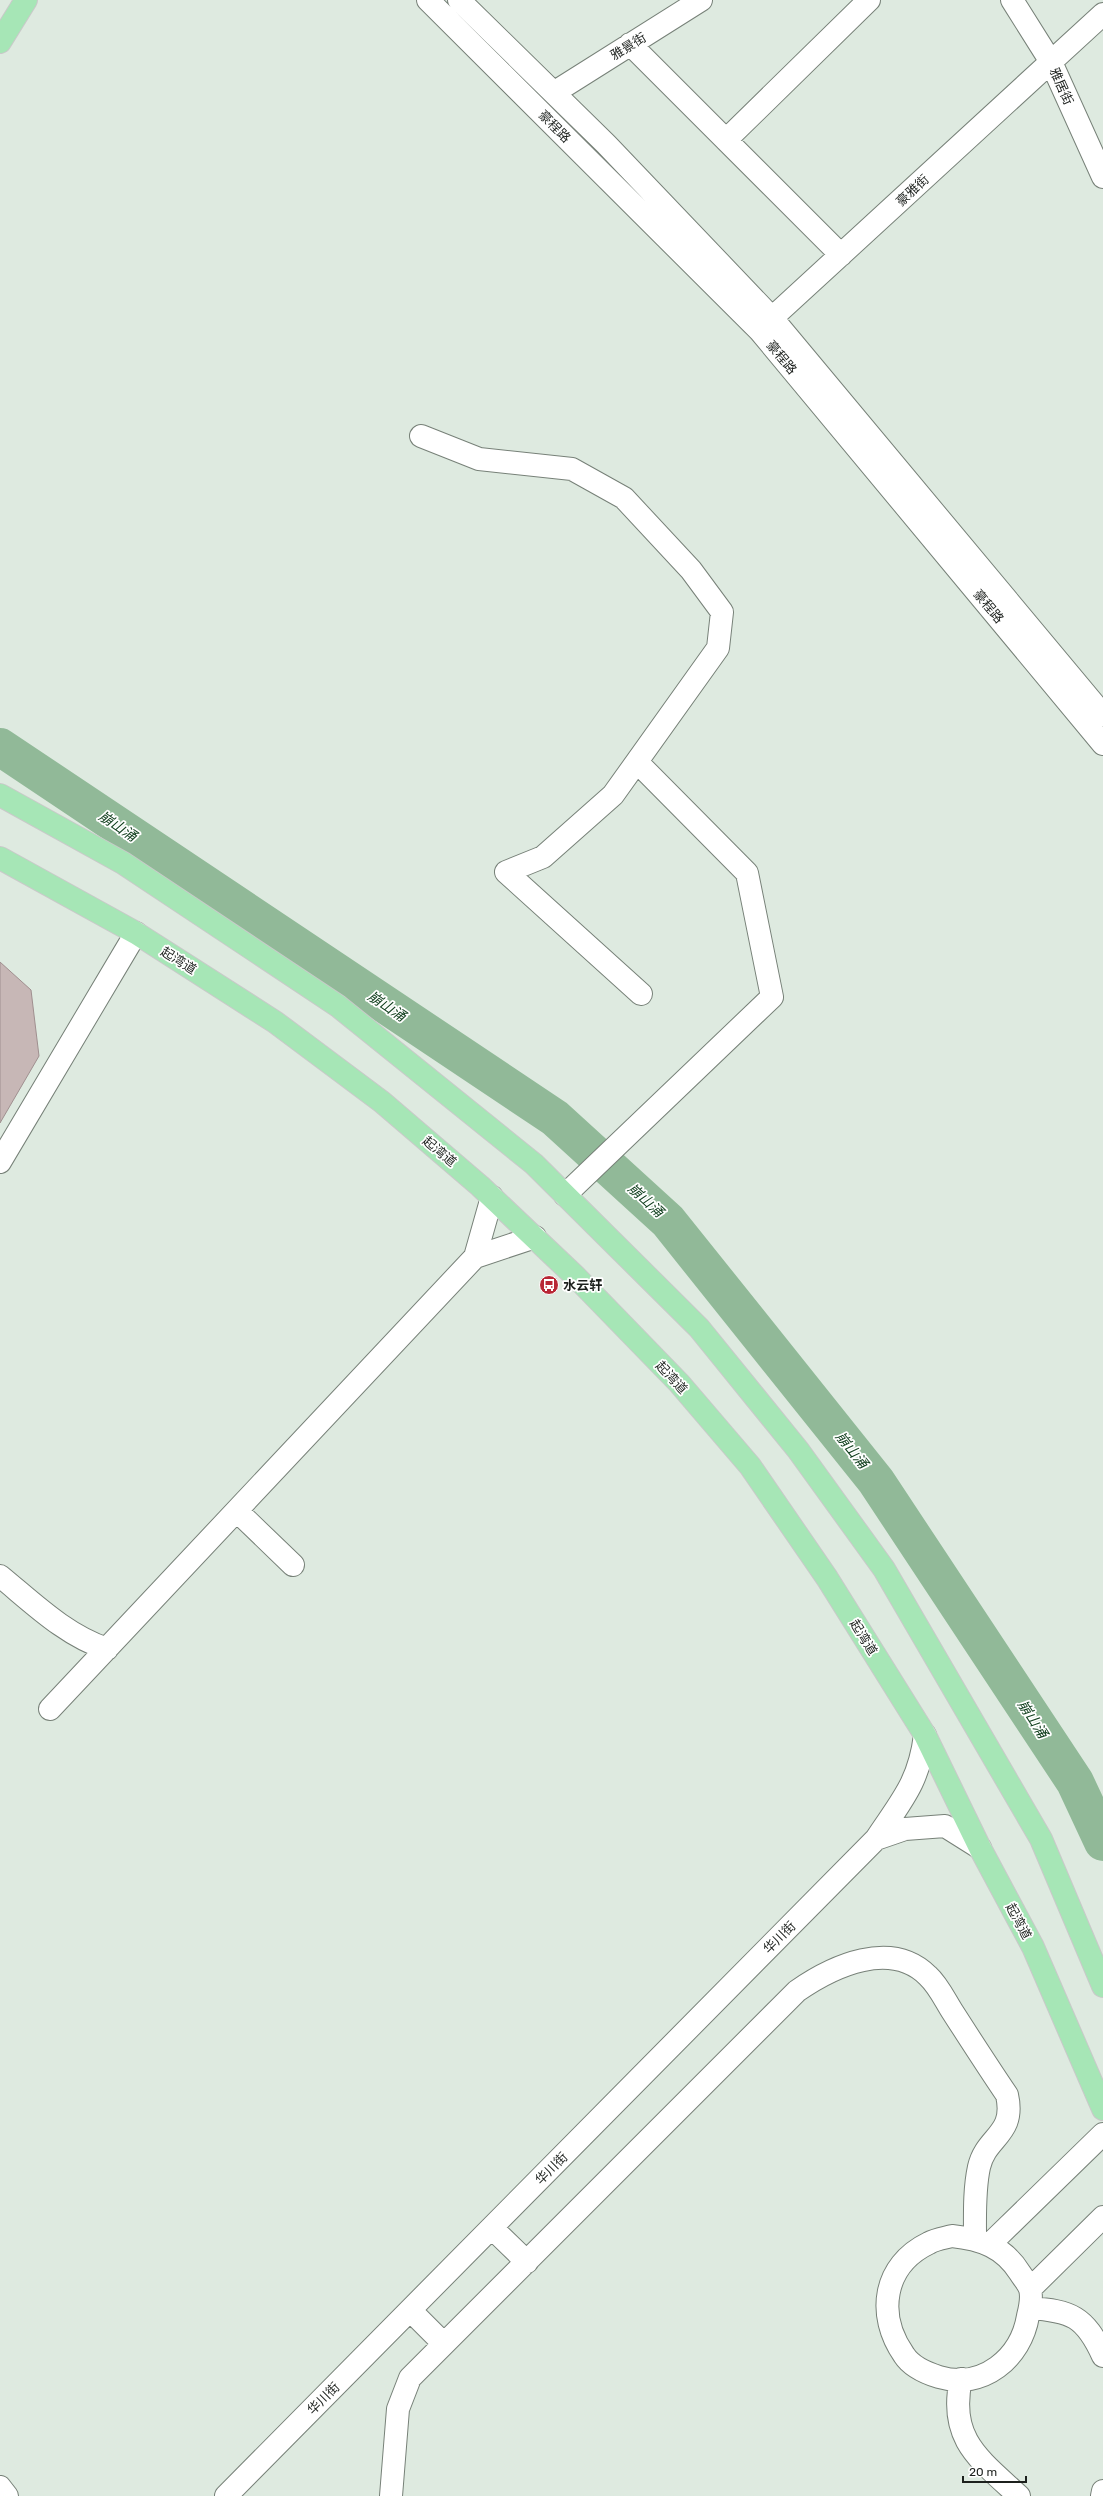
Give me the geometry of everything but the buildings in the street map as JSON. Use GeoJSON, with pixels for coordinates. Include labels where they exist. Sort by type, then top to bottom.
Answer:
{"type":"FeatureCollection","features":[{"type":"Feature","properties":{"kind":"main road"},"geometry":{"type":"LineString","coordinates":[[0,42],[26,0]]}},
{"type":"Feature","properties":{"kind":"main road"},"geometry":{"type":"LineString","coordinates":[[0,795],[123,863],[338,1006],[534,1164],[699,1328],[798,1450],[884,1569],[1042,1839],[1103,1986]]}},
{"type":"Feature","properties":{"kind":"main road","name":"起湾道"},"geometry":{"type":"LineString","coordinates":[[0,858],[136,933],[275,1022],[382,1102],[492,1197],[535,1237],[679,1382],[750,1466],[827,1578],[925,1735],[980,1848],[1033,1947],[1103,2109]]}},
{"type":"Feature","properties":{"kind":"street","name":"豪程路"},"geometry":{"type":"LineString","coordinates":[[428,0],[760,331],[1103,744]]}},
{"type":"Feature","properties":{"kind":"street","name":"豪程路"},"geometry":{"type":"LineString","coordinates":[[459,0],[555,92],[772,318],[1103,715]]}},
{"type":"Feature","properties":{"kind":"street","name":"雅景街"},"geometry":{"type":"LineString","coordinates":[[555,92],[701,0]]}},
{"type":"Feature","properties":{"kind":"street"},"geometry":{"type":"LineString","coordinates":[[726,140],[868,0]]}},
{"type":"Feature","properties":{"kind":"street","name":"雅居街"},"geometry":{"type":"LineString","coordinates":[[1012,0],[1051,62],[1103,177]]}},
{"type":"Feature","properties":{"kind":"street","name":"豪雅街"},"geometry":{"type":"LineString","coordinates":[[772,318],[1103,14]]}},
{"type":"Feature","properties":{"kind":"street"},"geometry":{"type":"LineString","coordinates":[[630,44],[841,255]]}},
{"type":"Feature","properties":{"kind":"street"},"geometry":{"type":"LineString","coordinates":[[421,436],[479,459],[572,469],[624,498],[691,570],[722,612],[718,648],[613,795],[544,857],[506,872],[641,994]]}},
{"type":"Feature","properties":{"kind":"street"},"geometry":{"type":"LineString","coordinates":[[565,1195],[772,997],[747,873],[637,762]]}},
{"type":"Feature","properties":{"kind":"street"},"geometry":{"type":"LineString","coordinates":[[0,1162],[136,933]]}},
{"type":"Feature","properties":{"kind":"street"},"geometry":{"type":"LineString","coordinates":[[50,1709],[475,1257],[492,1197]]}},
{"type":"Feature","properties":{"kind":"street"},"geometry":{"type":"LineString","coordinates":[[475,1257],[535,1237]]}},
{"type":"Feature","properties":{"kind":"street"},"geometry":{"type":"LineString","coordinates":[[237,1511],[293,1565]]}},
{"type":"Feature","properties":{"kind":"street"},"geometry":{"type":"LineString","coordinates":[[0,1576],[62,1627],[88,1643],[107,1649]]}},
{"type":"Feature","properties":{"kind":"street","name":"华川街"},"geometry":{"type":"LineString","coordinates":[[226,2496],[876,1839],[913,1783],[922,1759],[925,1735]]}},
{"type":"Feature","properties":{"kind":"street","name":"华川街"},"geometry":{"type":"LineString","coordinates":[[876,1839],[905,1829],[945,1826],[980,1848]]}},
{"type":"Feature","properties":{"kind":"street"},"geometry":{"type":"LineString","coordinates":[[390,2496],[398,2409],[410,2378],[443,2343],[798,1991],[816,1978],[839,1968],[878,1957],[904,1961],[928,1976],[1007,2095],[1010,2108],[1006,2125],[985,2154],[979,2166],[975,2201],[982,2241]]}},
{"type":"Feature","properties":{"kind":"street"},"geometry":{"type":"LineString","coordinates":[[982,2241],[1103,2134]]}},
{"type":"Feature","properties":{"kind":"street"},"geometry":{"type":"LineString","coordinates":[[1030,2298],[1103,2217]]}},
{"type":"Feature","properties":{"kind":"street"},"geometry":{"type":"LineString","coordinates":[[492,2228],[526,2262]]}},
{"type":"Feature","properties":{"kind":"street"},"geometry":{"type":"LineString","coordinates":[[952,2236],[982,2241],[1014,2262],[1030,2298],[1026,2331],[1014,2353],[996,2369],[974,2378],[949,2380],[926,2373],[906,2359],[893,2340],[887,2318],[887,2295],[896,2272],[910,2255],[930,2242],[952,2236]]}},
{"type":"Feature","properties":{"kind":"street"},"geometry":{"type":"LineString","coordinates":[[1030,2298],[1075,2317],[1088,2330],[1103,2356]]}},
{"type":"Feature","properties":{"kind":"street"},"geometry":{"type":"LineString","coordinates":[[410,2310],[443,2343]]}},
{"type":"Feature","properties":{"kind":"street"},"geometry":{"type":"LineString","coordinates":[[960,2379],[956,2399],[960,2430],[982,2462],[1019,2496]]}},
{"type":"Feature","properties":{"kind":"street"},"geometry":{"type":"LineString","coordinates":[[0,2488],[7,2496]]}},
{"type":"Feature","properties":{"kind":"street"},"geometry":{"type":"LineString","coordinates":[[1102,2496],[1103,2491]]}},
{"type":"Feature","properties":{"kind":"waterway","name":"崩山涌"},"geometry":{"type":"LineString","coordinates":[[0,747],[555,1118],[668,1221],[876,1481],[1075,1782],[1103,1842]]}},
{"type":"Feature","properties":{"kind":"place","name":"水云轩"},"geometry":{"type":"Point","coordinates":[549,1285]}}]}
